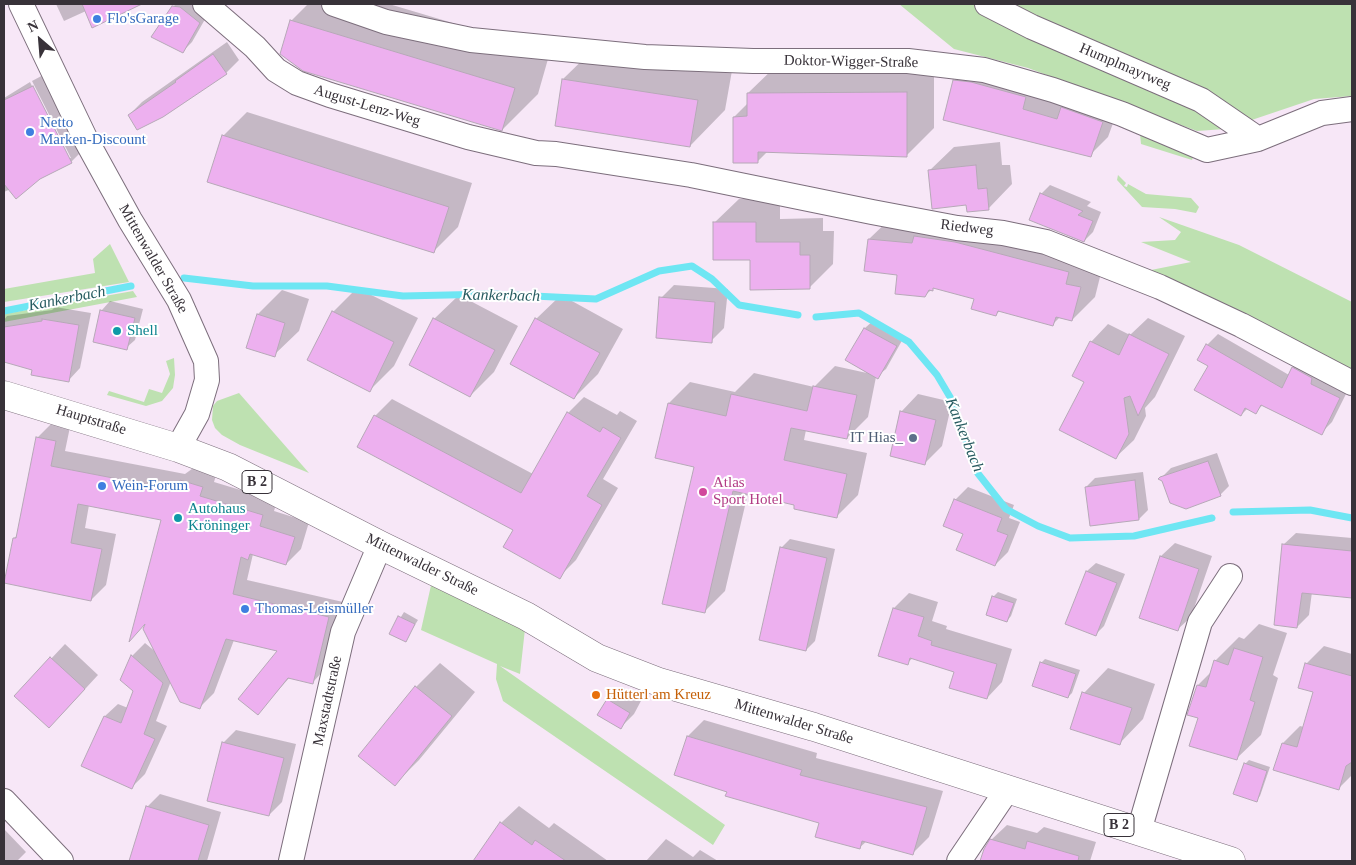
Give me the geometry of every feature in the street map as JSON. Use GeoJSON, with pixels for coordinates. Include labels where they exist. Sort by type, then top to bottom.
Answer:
{"type":"FeatureCollection","features":[{"type":"Feature","properties":{"kind":"main road","name":"Hauptstraße"},"geometry":{"type":"LineString","coordinates":[[4,395],[178,448]]}},
{"type":"Feature","properties":{"kind":"main road","name":"Mittenwalder Straße"},"geometry":{"type":"LineString","coordinates":[[178,448],[228,467],[380,545],[526,616],[597,658],[659,682],[814,726],[1231,861]]}},
{"type":"Feature","properties":{"kind":"street","name":"Mittenwalder Straße"},"geometry":{"type":"LineString","coordinates":[[21,4],[86,140],[130,220],[179,300],[206,361],[207,380],[197,414],[178,448]]}},
{"type":"Feature","properties":{"kind":"street","name":"August-Lenz-Weg"},"geometry":{"type":"LineString","coordinates":[[205,4],[255,47],[276,70],[297,83],[468,137],[536,153],[556,154]]}},
{"type":"Feature","properties":{"kind":"street","name":"Doktor-Wigger-Straße"},"geometry":{"type":"LineString","coordinates":[[334,4],[386,22],[471,40],[645,57],[753,61],[908,61],[984,70],[1053,90],[1122,114],[1207,150],[1258,139],[1322,114],[1352,109]]}},
{"type":"Feature","properties":{"kind":"street","name":"Humplmayrweg"},"geometry":{"type":"LineString","coordinates":[[987,4],[1032,27],[1201,100],[1258,139]]}},
{"type":"Feature","properties":{"kind":"street","name":"Riedweg"},"geometry":{"type":"LineString","coordinates":[[556,154],[691,176],[957,228],[1003,233],[1046,242],[1160,287],[1241,325],[1352,383]]}},
{"type":"Feature","properties":{"kind":"street","name":"Maxstadtstraße"},"geometry":{"type":"LineString","coordinates":[[291,861],[343,632],[380,545]]}},
{"type":"Feature","properties":{"kind":"street"},"geometry":{"type":"LineString","coordinates":[[1139,831],[1200,622],[1230,576]]}},
{"type":"Feature","properties":{"kind":"street"},"geometry":{"type":"LineString","coordinates":[[959,861],[1007,790]]}},
{"type":"Feature","properties":{"kind":"street"},"geometry":{"type":"LineString","coordinates":[[4,801],[57,860]]}},
{"type":"Feature","properties":{"kind":"green space"},"geometry":{"type":"Polygon","coordinates":[[[899,4],[1352,4],[1352,96],[1314,99],[1225,129],[1197,131],[1028,68],[954,49],[899,4]]]}},
{"type":"Feature","properties":{"kind":"green space"},"geometry":{"type":"Polygon","coordinates":[[[1140,134],[1195,152],[1192,160],[1141,144],[1140,134]]]}},
{"type":"Feature","properties":{"kind":"green space"},"geometry":{"type":"Polygon","coordinates":[[[1118,175],[1126,183],[1124,186],[1127,187],[1128,184],[1146,194],[1191,198],[1199,207],[1196,213],[1175,209],[1142,207],[1117,180],[1118,175]]]}},
{"type":"Feature","properties":{"kind":"green space"},"geometry":{"type":"Polygon","coordinates":[[[1159,217],[1239,245],[1352,302],[1352,373],[1136,273],[1191,262],[1141,242],[1175,240],[1181,232],[1159,217]]]}},
{"type":"Feature","properties":{"kind":"green space"},"geometry":{"type":"Polygon","coordinates":[[[110,244],[129,282],[4,302],[4,289],[95,273],[93,259],[110,244]]]}},
{"type":"Feature","properties":{"kind":"green space"},"geometry":{"type":"Polygon","coordinates":[[[133,291],[137,297],[4,322],[4,314],[133,291]]]}},
{"type":"Feature","properties":{"kind":"green space"},"geometry":{"type":"Polygon","coordinates":[[[174,358],[175,375],[173,388],[162,401],[146,406],[107,395],[109,391],[144,402],[149,389],[162,393],[170,374],[166,361],[174,358]]]}},
{"type":"Feature","properties":{"kind":"green space"},"geometry":{"type":"Polygon","coordinates":[[[239,393],[309,473],[240,445],[222,435],[215,428],[212,420],[213,406],[217,401],[239,393]]]}},
{"type":"Feature","properties":{"kind":"green space"},"geometry":{"type":"Polygon","coordinates":[[[434,572],[526,620],[520,674],[500,666],[725,825],[713,845],[503,701],[496,679],[497,664],[421,630],[434,572]]]}},
{"type":"Feature","properties":{"kind":"building"},"geometry":{"type":"Polygon","coordinates":[[[82,4],[142,4],[92,28],[82,4]]]}},
{"type":"Feature","properties":{"kind":"building"},"geometry":{"type":"Polygon","coordinates":[[[172,6],[180,7],[200,23],[183,53],[151,37],[172,6]]]}},
{"type":"Feature","properties":{"kind":"building"},"geometry":{"type":"Polygon","coordinates":[[[290,20],[515,88],[502,131],[303,71],[280,54],[290,20]]]}},
{"type":"Feature","properties":{"kind":"building"},"geometry":{"type":"Polygon","coordinates":[[[213,54],[227,74],[163,117],[137,130],[128,115],[213,54]]]}},
{"type":"Feature","properties":{"kind":"building"},"geometry":{"type":"Polygon","coordinates":[[[562,79],[698,100],[690,147],[555,126],[562,79]]]}},
{"type":"Feature","properties":{"kind":"building"},"geometry":{"type":"Polygon","coordinates":[[[953,80],[971,82],[1026,97],[1023,109],[1057,119],[1061,107],[1103,122],[1091,157],[943,120],[953,80]]]}},
{"type":"Feature","properties":{"kind":"building","name":"Netto Marken-Discount"},"geometry":{"type":"Polygon","coordinates":[[[33,86],[72,163],[40,179],[16,199],[4,184],[4,100],[33,86]]]}},
{"type":"Feature","properties":{"kind":"building"},"geometry":{"type":"Polygon","coordinates":[[[907,92],[907,157],[758,152],[758,163],[733,163],[733,117],[747,116],[747,93],[907,92]]]}},
{"type":"Feature","properties":{"kind":"building"},"geometry":{"type":"Polygon","coordinates":[[[222,135],[449,207],[434,253],[207,182],[222,135]]]}},
{"type":"Feature","properties":{"kind":"building"},"geometry":{"type":"Polygon","coordinates":[[[976,165],[978,189],[987,188],[989,210],[967,212],[966,205],[932,209],[928,170],[976,165]]]}},
{"type":"Feature","properties":{"kind":"building"},"geometry":{"type":"Polygon","coordinates":[[[1040,193],[1083,211],[1078,215],[1093,221],[1084,242],[1029,220],[1040,193]]]}},
{"type":"Feature","properties":{"kind":"building"},"geometry":{"type":"Polygon","coordinates":[[[713,222],[756,222],[756,242],[800,242],[800,255],[810,255],[810,289],[750,290],[750,260],[713,260],[713,222]]]}},
{"type":"Feature","properties":{"kind":"building"},"geometry":{"type":"Polygon","coordinates":[[[914,236],[955,242],[1069,272],[1066,284],[1081,287],[1072,321],[1056,317],[1053,326],[998,311],[996,316],[971,309],[974,299],[933,288],[933,291],[929,290],[925,297],[895,294],[897,275],[864,271],[868,239],[912,243],[914,236]]]}},
{"type":"Feature","properties":{"kind":"building"},"geometry":{"type":"Polygon","coordinates":[[[659,297],[715,302],[712,343],[656,338],[659,297]]]}},
{"type":"Feature","properties":{"kind":"building","name":"Shell"},"geometry":{"type":"Polygon","coordinates":[[[100,310],[135,318],[127,350],[93,342],[100,310]]]}},
{"type":"Feature","properties":{"kind":"building"},"geometry":{"type":"Polygon","coordinates":[[[332,311],[394,342],[370,392],[307,360],[332,311]]]}},
{"type":"Feature","properties":{"kind":"building"},"geometry":{"type":"Polygon","coordinates":[[[257,314],[285,323],[275,357],[246,348],[257,314]]]}},
{"type":"Feature","properties":{"kind":"building"},"geometry":{"type":"Polygon","coordinates":[[[433,318],[495,350],[470,397],[409,365],[433,318]]]}},
{"type":"Feature","properties":{"kind":"building"},"geometry":{"type":"Polygon","coordinates":[[[535,318],[600,353],[574,399],[510,364],[535,318]]]}},
{"type":"Feature","properties":{"kind":"building"},"geometry":{"type":"Polygon","coordinates":[[[42,319],[79,325],[69,382],[31,375],[32,370],[4,362],[4,327],[42,321],[42,319]]]}},
{"type":"Feature","properties":{"kind":"building"},"geometry":{"type":"Polygon","coordinates":[[[864,328],[897,346],[878,379],[845,360],[864,328]]]}},
{"type":"Feature","properties":{"kind":"building"},"geometry":{"type":"Polygon","coordinates":[[[1129,334],[1169,354],[1138,416],[1130,396],[1124,398],[1129,434],[1116,459],[1059,430],[1084,382],[1072,376],[1090,341],[1119,355],[1129,334]]]}},
{"type":"Feature","properties":{"kind":"building"},"geometry":{"type":"Polygon","coordinates":[[[1206,344],[1282,388],[1292,367],[1312,378],[1311,384],[1340,398],[1322,435],[1261,405],[1256,414],[1245,408],[1241,416],[1194,390],[1208,366],[1197,360],[1206,344]]]}},
{"type":"Feature","properties":{"kind":"building"},"geometry":{"type":"Polygon","coordinates":[[[813,386],[857,395],[847,439],[791,428],[784,460],[847,474],[837,518],[794,509],[794,505],[733,491],[705,613],[662,604],[694,467],[655,458],[668,403],[726,416],[731,394],[807,411],[813,386]]]}},
{"type":"Feature","properties":{"kind":"building","name":"IT Hias_"},"geometry":{"type":"Polygon","coordinates":[[[900,411],[936,420],[925,465],[890,456],[900,411]]]}},
{"type":"Feature","properties":{"kind":"building"},"geometry":{"type":"Polygon","coordinates":[[[567,412],[600,432],[603,427],[621,438],[587,496],[602,505],[560,579],[503,547],[513,530],[357,447],[374,415],[521,493],[567,412]]]}},
{"type":"Feature","properties":{"kind":"building"},"geometry":{"type":"Polygon","coordinates":[[[36,437],[56,441],[51,466],[170,489],[178,489],[180,480],[203,487],[200,496],[263,515],[260,526],[295,537],[286,565],[250,554],[248,560],[241,557],[233,594],[329,617],[313,684],[288,678],[258,715],[238,699],[277,651],[226,639],[200,709],[180,702],[143,629],[145,624],[129,642],[161,520],[78,504],[71,543],[102,549],[91,601],[4,583],[13,538],[16,538],[36,437]]]}},
{"type":"Feature","properties":{"kind":"building"},"geometry":{"type":"Polygon","coordinates":[[[1208,461],[1221,496],[1186,509],[1170,503],[1162,481],[1158,479],[1208,461]]]}},
{"type":"Feature","properties":{"kind":"building"},"geometry":{"type":"Polygon","coordinates":[[[1135,480],[1139,520],[1090,526],[1085,487],[1135,480]]]}},
{"type":"Feature","properties":{"kind":"building"},"geometry":{"type":"Polygon","coordinates":[[[954,499],[1002,518],[997,531],[1008,535],[995,566],[956,550],[963,534],[943,526],[954,499]]]}},
{"type":"Feature","properties":{"kind":"building"},"geometry":{"type":"Polygon","coordinates":[[[1282,544],[1352,551],[1352,598],[1302,593],[1297,628],[1274,625],[1282,544]]]}},
{"type":"Feature","properties":{"kind":"building"},"geometry":{"type":"Polygon","coordinates":[[[780,547],[827,558],[806,651],[759,640],[780,547]]]}},
{"type":"Feature","properties":{"kind":"building"},"geometry":{"type":"Polygon","coordinates":[[[1160,556],[1199,569],[1178,631],[1139,618],[1160,556]]]}},
{"type":"Feature","properties":{"kind":"building"},"geometry":{"type":"Polygon","coordinates":[[[1086,571],[1117,583],[1096,636],[1065,624],[1086,571]]]}},
{"type":"Feature","properties":{"kind":"building"},"geometry":{"type":"Polygon","coordinates":[[[992,596],[1014,603],[1007,622],[986,615],[992,596]]]}},
{"type":"Feature","properties":{"kind":"building"},"geometry":{"type":"Polygon","coordinates":[[[893,608],[924,617],[918,636],[932,641],[931,645],[997,664],[987,699],[949,688],[954,672],[910,658],[908,665],[878,656],[893,608]]]}},
{"type":"Feature","properties":{"kind":"building"},"geometry":{"type":"Polygon","coordinates":[[[398,616],[415,624],[406,642],[389,634],[398,616]]]}},
{"type":"Feature","properties":{"kind":"building"},"geometry":{"type":"Polygon","coordinates":[[[1234,648],[1263,657],[1250,700],[1255,702],[1237,760],[1189,746],[1198,718],[1187,715],[1197,685],[1206,687],[1214,660],[1228,665],[1234,648]]]}},
{"type":"Feature","properties":{"kind":"building"},"geometry":{"type":"Polygon","coordinates":[[[131,655],[163,683],[144,734],[155,739],[132,789],[81,766],[104,716],[121,723],[133,691],[120,680],[131,655]]]}},
{"type":"Feature","properties":{"kind":"building"},"geometry":{"type":"Polygon","coordinates":[[[50,657],[85,689],[49,728],[14,696],[50,657]]]}},
{"type":"Feature","properties":{"kind":"building"},"geometry":{"type":"Polygon","coordinates":[[[1040,662],[1076,674],[1068,698],[1032,686],[1040,662]]]}},
{"type":"Feature","properties":{"kind":"building"},"geometry":{"type":"Polygon","coordinates":[[[1305,663],[1352,676],[1352,762],[1346,766],[1339,790],[1273,770],[1282,743],[1297,747],[1313,692],[1298,688],[1305,663]]]}},
{"type":"Feature","properties":{"kind":"building"},"geometry":{"type":"Polygon","coordinates":[[[415,686],[452,716],[395,786],[358,756],[415,686]]]}},
{"type":"Feature","properties":{"kind":"building"},"geometry":{"type":"Polygon","coordinates":[[[1082,692],[1132,708],[1120,745],[1070,729],[1082,692]]]}},
{"type":"Feature","properties":{"kind":"building"},"geometry":{"type":"Polygon","coordinates":[[[607,699],[630,713],[621,729],[597,715],[607,699]]]}},
{"type":"Feature","properties":{"kind":"building"},"geometry":{"type":"Polygon","coordinates":[[[687,736],[802,770],[800,775],[927,807],[913,855],[862,841],[860,849],[815,837],[819,823],[725,796],[727,792],[674,775],[687,736]]]}},
{"type":"Feature","properties":{"kind":"building"},"geometry":{"type":"Polygon","coordinates":[[[222,742],[284,758],[269,816],[207,801],[222,742]]]}},
{"type":"Feature","properties":{"kind":"building"},"geometry":{"type":"Polygon","coordinates":[[[1244,763],[1267,771],[1257,802],[1233,794],[1244,763]]]}},
{"type":"Feature","properties":{"kind":"building"},"geometry":{"type":"Polygon","coordinates":[[[146,806],[209,825],[198,861],[129,861],[146,806]]]}},
{"type":"Feature","properties":{"kind":"building"},"geometry":{"type":"Polygon","coordinates":[[[500,822],[532,845],[535,840],[566,861],[473,861],[500,822]]]}},
{"type":"Feature","properties":{"kind":"building"},"geometry":{"type":"Polygon","coordinates":[[[990,839],[1025,849],[1027,841],[1079,856],[1078,861],[980,861],[990,839]]]}},
{"type":"Feature","properties":{"kind":"waterway","name":"Kankerbach"},"geometry":{"type":"LineString","coordinates":[[184,278],[253,286],[327,286],[403,296],[492,294],[596,299],[659,271],[692,266],[712,279],[739,305],[798,315]]}},
{"type":"Feature","properties":{"kind":"waterway","name":"Kankerbach"},"geometry":{"type":"LineString","coordinates":[[4,311],[131,286]]}},
{"type":"Feature","properties":{"kind":"waterway","name":"Kankerbach"},"geometry":{"type":"LineString","coordinates":[[816,317],[859,313],[909,342],[937,375],[953,402],[976,471],[1006,509],[1038,526],[1070,538],[1134,536],[1212,518]]}},
{"type":"Feature","properties":{"kind":"waterway","name":"Kankerbach"},"geometry":{"type":"LineString","coordinates":[[1233,512],[1310,510],[1352,518]]}},
{"type":"Feature","properties":{"kind":"place","name":"Flo'sGarage"},"geometry":{"type":"Point","coordinates":[97,19]}},
{"type":"Feature","properties":{"kind":"place","name":"Netto Marken-Discount"},"geometry":{"type":"Point","coordinates":[30,132]}},
{"type":"Feature","properties":{"kind":"place","name":"Shell"},"geometry":{"type":"Point","coordinates":[117,331]}},
{"type":"Feature","properties":{"kind":"place","name":"IT Hias_"},"geometry":{"type":"Point","coordinates":[913,438]}},
{"type":"Feature","properties":{"kind":"place","name":"Wein-Forum"},"geometry":{"type":"Point","coordinates":[102,486]}},
{"type":"Feature","properties":{"kind":"place","name":"Atlas Sport Hotel"},"geometry":{"type":"Point","coordinates":[703,492]}},
{"type":"Feature","properties":{"kind":"place","name":"Autohaus Kröninger"},"geometry":{"type":"Point","coordinates":[178,518]}},
{"type":"Feature","properties":{"kind":"place","name":"Thomas-Leismüller"},"geometry":{"type":"Point","coordinates":[245,609]}},
{"type":"Feature","properties":{"kind":"place","name":"Hütterl am Kreuz"},"geometry":{"type":"Point","coordinates":[596,695]}}]}
